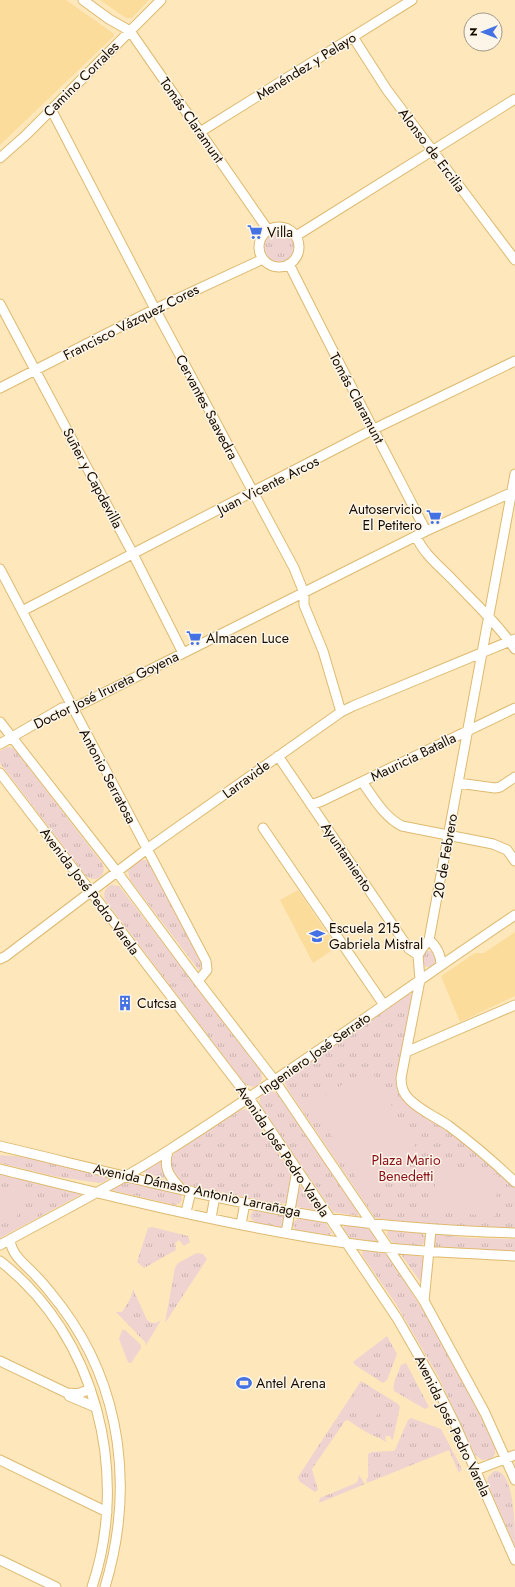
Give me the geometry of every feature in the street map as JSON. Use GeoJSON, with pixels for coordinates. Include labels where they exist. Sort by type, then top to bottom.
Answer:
{"type":"FeatureCollection","features":[{"type":"Feature","properties":{"kind":"street"},"geometry":{"type":"LineString","coordinates":[[83,0],[109,19],[130,31]]}},
{"type":"Feature","properties":{"kind":"street","name":"Camino Corrales"},"geometry":{"type":"LineString","coordinates":[[0,158],[161,0]]}},
{"type":"Feature","properties":{"kind":"street","name":"Menéndez y Pelayo"},"geometry":{"type":"LineString","coordinates":[[200,132],[412,0]]}},
{"type":"Feature","properties":{"kind":"street","name":"Tomás Claramunt"},"geometry":{"type":"LineString","coordinates":[[130,31],[268,230]]}},
{"type":"Feature","properties":{"kind":"street","name":"Alonso de Ercilia"},"geometry":{"type":"LineString","coordinates":[[353,37],[387,90],[434,150],[450,174],[515,260]]}},
{"type":"Feature","properties":{"kind":"street"},"geometry":{"type":"LineString","coordinates":[[296,236],[515,99]]}},
{"type":"Feature","properties":{"kind":"street","name":"Cervantes Saavedra"},"geometry":{"type":"LineString","coordinates":[[51,109],[154,309],[294,568],[304,593],[304,605],[323,651],[341,712]]}},
{"type":"Feature","properties":{"kind":"street"},"geometry":{"type":"LineString","coordinates":[[274,227],[289,229],[296,236],[299,245],[298,254],[289,264],[284,266],[275,266],[269,264],[259,251],[259,243],[262,236],[274,227]]}},
{"type":"Feature","properties":{"kind":"street","name":"Francisco Vázquez Cores"},"geometry":{"type":"LineString","coordinates":[[0,388],[36,371],[154,309],[263,258]]}},
{"type":"Feature","properties":{"kind":"street","name":"Tomás Claramunt"},"geometry":{"type":"LineString","coordinates":[[289,264],[335,357],[426,531]]}},
{"type":"Feature","properties":{"kind":"street","name":"Suñer y Capdevilla"},"geometry":{"type":"LineString","coordinates":[[0,304],[133,554],[183,653]]}},
{"type":"Feature","properties":{"kind":"street","name":"Juan Vicente Arcos"},"geometry":{"type":"LineString","coordinates":[[22,611],[374,429],[515,361]]}},
{"type":"Feature","properties":{"kind":"street","name":"20 de Febrero"},"geometry":{"type":"LineString","coordinates":[[418,955],[423,946],[429,940],[513,492],[515,474]]}},
{"type":"Feature","properties":{"kind":"street","name":"Doctor José Irureta Goyena"},"geometry":{"type":"LineString","coordinates":[[0,744],[62,708],[80,705],[426,531],[513,492]]}},
{"type":"Feature","properties":{"kind":"street"},"geometry":{"type":"LineString","coordinates":[[416,536],[429,557],[513,643]]}},
{"type":"Feature","properties":{"kind":"street","name":"Antonio Serratosa"},"geometry":{"type":"LineString","coordinates":[[0,569],[206,961],[207,970],[198,981]]}},
{"type":"Feature","properties":{"kind":"street","name":"Larravide"},"geometry":{"type":"LineString","coordinates":[[0,959],[147,849],[341,712],[482,653],[513,643]]}},
{"type":"Feature","properties":{"kind":"street","name":"Mauricia Batalla"},"geometry":{"type":"LineString","coordinates":[[311,805],[515,708]]}},
{"type":"Feature","properties":{"kind":"street"},"geometry":{"type":"LineString","coordinates":[[0,722],[117,872],[275,1081],[388,1247],[424,1301],[485,1413],[515,1480]]}},
{"type":"Feature","properties":{"kind":"street","name":"Ayuntamiento"},"geometry":{"type":"LineString","coordinates":[[278,756],[409,949],[418,955]]}},
{"type":"Feature","properties":{"kind":"street","name":"Avenida José Pedro Varela"},"geometry":{"type":"LineString","coordinates":[[0,773],[249,1098],[413,1345],[435,1384],[476,1470],[515,1560]]}},
{"type":"Feature","properties":{"kind":"street"},"geometry":{"type":"LineString","coordinates":[[458,783],[495,788],[515,777]]}},
{"type":"Feature","properties":{"kind":"street"},"geometry":{"type":"LineString","coordinates":[[362,782],[387,816],[395,823],[402,826],[448,836],[511,848],[515,861]]}},
{"type":"Feature","properties":{"kind":"street"},"geometry":{"type":"LineString","coordinates":[[263,828],[384,1005]]}},
{"type":"Feature","properties":{"kind":"street","name":"Ingeniero José Serrato"},"geometry":{"type":"LineString","coordinates":[[0,1245],[126,1176],[168,1151],[275,1081],[515,915]]}},
{"type":"Feature","properties":{"kind":"street"},"geometry":{"type":"LineString","coordinates":[[429,940],[440,952],[441,965]]}},
{"type":"Feature","properties":{"kind":"street"},"geometry":{"type":"LineString","coordinates":[[418,955],[420,980],[401,1078],[404,1094],[410,1101],[478,1148],[515,1182]]}},
{"type":"Feature","properties":{"kind":"street"},"geometry":{"type":"LineString","coordinates":[[406,1052],[515,1005]]}},
{"type":"Feature","properties":{"kind":"street","name":"Avenida Dámaso Antonio Larrañaga"},"geometry":{"type":"LineString","coordinates":[[0,1146],[186,1190],[289,1212],[372,1224],[431,1230],[515,1233]]}},
{"type":"Feature","properties":{"kind":"street"},"geometry":{"type":"LineString","coordinates":[[0,1152],[11,1148]]}},
{"type":"Feature","properties":{"kind":"street"},"geometry":{"type":"LineString","coordinates":[[168,1151],[166,1156],[167,1170],[171,1178],[186,1190],[186,1212]]}},
{"type":"Feature","properties":{"kind":"street","name":"Avenida Dámaso Antonio Larrañaga"},"geometry":{"type":"LineString","coordinates":[[0,1169],[211,1218],[346,1243],[429,1251],[515,1256]]}},
{"type":"Feature","properties":{"kind":"street"},"geometry":{"type":"LineString","coordinates":[[286,1232],[297,1170]]}},
{"type":"Feature","properties":{"kind":"street"},"geometry":{"type":"LineString","coordinates":[[211,1218],[215,1196]]}},
{"type":"Feature","properties":{"kind":"street"},"geometry":{"type":"LineString","coordinates":[[241,1224],[245,1203]]}},
{"type":"Feature","properties":{"kind":"street"},"geometry":{"type":"LineString","coordinates":[[424,1301],[431,1230]]}},
{"type":"Feature","properties":{"kind":"street"},"geometry":{"type":"LineString","coordinates":[[10,1240],[13,1251],[19,1260],[34,1274],[63,1309],[80,1336],[98,1371],[110,1408],[116,1431],[120,1464],[120,1520],[112,1565],[106,1587]]}},
{"type":"Feature","properties":{"kind":"street"},"geometry":{"type":"LineString","coordinates":[[0,1261],[45,1307],[66,1337],[90,1388],[103,1436],[107,1466],[107,1512],[101,1554],[92,1587]]}},
{"type":"Feature","properties":{"kind":"street"},"geometry":{"type":"LineString","coordinates":[[0,1361],[67,1393],[69,1396],[95,1407]]}},
{"type":"Feature","properties":{"kind":"street"},"geometry":{"type":"LineString","coordinates":[[85,1376],[98,1371]]}},
{"type":"Feature","properties":{"kind":"street"},"geometry":{"type":"LineString","coordinates":[[67,1393],[84,1393],[90,1388]]}},
{"type":"Feature","properties":{"kind":"street"},"geometry":{"type":"LineString","coordinates":[[476,1470],[515,1455]]}},
{"type":"Feature","properties":{"kind":"street"},"geometry":{"type":"LineString","coordinates":[[0,1460],[107,1512]]}},
{"type":"Feature","properties":{"kind":"street"},"geometry":{"type":"LineString","coordinates":[[107,1466],[120,1464]]}},
{"type":"Feature","properties":{"kind":"street"},"geometry":{"type":"LineString","coordinates":[[0,1560],[56,1587]]}},
{"type":"Feature","properties":{"kind":"shaded area"},"geometry":{"type":"Polygon","coordinates":[[[0,0],[66,0],[113,33],[114,36],[0,145],[0,0]]]}},
{"type":"Feature","properties":{"kind":"shaded area"},"geometry":{"type":"Polygon","coordinates":[[[100,0],[149,0],[132,18],[126,18],[100,0]]]}},
{"type":"Feature","properties":{"kind":"shaded area"},"geometry":{"type":"Polygon","coordinates":[[[298,890],[333,942],[328,945],[331,951],[313,963],[280,900],[298,890]]]}},
{"type":"Feature","properties":{"kind":"shaded area"},"geometry":{"type":"Polygon","coordinates":[[[515,932],[515,996],[460,1022],[441,976],[475,953],[484,953],[515,932]]]}},
{"type":"Feature","properties":{"kind":"green space"},"geometry":{"type":"Polygon","coordinates":[[[281,228],[291,233],[295,239],[295,253],[291,259],[285,263],[275,264],[265,259],[261,253],[260,243],[265,233],[271,229],[281,228]]]}},
{"type":"Feature","properties":{"kind":"green space"},"geometry":{"type":"Polygon","coordinates":[[[7,747],[15,750],[102,863],[104,871],[100,877],[94,879],[86,876],[0,763],[0,751],[7,747]]]}},
{"type":"Feature","properties":{"kind":"green space"},"geometry":{"type":"Polygon","coordinates":[[[139,860],[146,860],[150,864],[203,965],[204,968],[201,971],[130,880],[128,871],[139,860]]]}},
{"type":"Feature","properties":{"kind":"green space"},"geometry":{"type":"Polygon","coordinates":[[[111,885],[119,886],[261,1070],[262,1079],[258,1086],[252,1087],[245,1084],[105,900],[105,891],[111,885]]]}},
{"type":"Feature","properties":{"kind":"green space"},"geometry":{"type":"Polygon","coordinates":[[[429,951],[435,953],[437,959],[435,965],[429,967],[423,965],[421,959],[423,953],[429,951]]]}},
{"type":"Feature","properties":{"kind":"green space","name":"Plaza Mario Benedetti"},"geometry":{"type":"Polygon","coordinates":[[[408,993],[413,995],[398,1080],[413,1108],[480,1154],[515,1187],[515,1229],[441,1226],[375,1218],[287,1088],[285,1082],[288,1076],[408,993]]]}},
{"type":"Feature","properties":{"kind":"green space"},"geometry":{"type":"Polygon","coordinates":[[[370,1068],[421,1156],[363,1190],[312,1103],[370,1068]]]}},
{"type":"Feature","properties":{"kind":"green space"},"geometry":{"type":"Polygon","coordinates":[[[270,1091],[277,1093],[358,1212],[358,1216],[333,1212],[260,1105],[261,1095],[270,1091]]]}},
{"type":"Feature","properties":{"kind":"green space"},"geometry":{"type":"Polygon","coordinates":[[[245,1109],[250,1112],[291,1172],[288,1199],[286,1203],[279,1204],[186,1185],[173,1174],[170,1165],[171,1160],[178,1150],[240,1110],[245,1109]]]}},
{"type":"Feature","properties":{"kind":"green space"},"geometry":{"type":"Polygon","coordinates":[[[0,1155],[31,1158],[109,1178],[104,1182],[99,1183],[53,1176],[0,1163],[0,1155]]]}},
{"type":"Feature","properties":{"kind":"green space"},"geometry":{"type":"Polygon","coordinates":[[[163,1159],[167,1179],[145,1173],[144,1170],[163,1159]]]}},
{"type":"Feature","properties":{"kind":"green space"},"geometry":{"type":"Polygon","coordinates":[[[436,1170],[498,1175],[495,1216],[433,1212],[436,1170]]]}},
{"type":"Feature","properties":{"kind":"green space"},"geometry":{"type":"Polygon","coordinates":[[[0,1173],[81,1193],[82,1194],[0,1238],[0,1173]]]}},
{"type":"Feature","properties":{"kind":"green space"},"geometry":{"type":"Polygon","coordinates":[[[124,1181],[178,1192],[181,1195],[182,1200],[180,1203],[175,1205],[111,1190],[124,1181]]]}},
{"type":"Feature","properties":{"kind":"green space"},"geometry":{"type":"Polygon","coordinates":[[[299,1186],[301,1186],[317,1210],[296,1207],[299,1186]]]}},
{"type":"Feature","properties":{"kind":"green space"},"geometry":{"type":"Polygon","coordinates":[[[0,1187],[23,1193],[15,1225],[0,1221],[0,1187]]]}},
{"type":"Feature","properties":{"kind":"green space"},"geometry":{"type":"Polygon","coordinates":[[[256,1210],[284,1215],[283,1228],[255,1223],[250,1217],[252,1212],[256,1210]]]}},
{"type":"Feature","properties":{"kind":"green space"},"geometry":{"type":"Polygon","coordinates":[[[299,1218],[325,1222],[332,1233],[329,1235],[295,1230],[293,1222],[299,1218]]]}},
{"type":"Feature","properties":{"kind":"green space"},"geometry":{"type":"Polygon","coordinates":[[[345,1225],[368,1228],[376,1238],[376,1241],[372,1242],[350,1238],[343,1228],[345,1225]]]}},
{"type":"Feature","properties":{"kind":"green space"},"geometry":{"type":"Polygon","coordinates":[[[152,1227],[188,1236],[190,1242],[184,1246],[179,1240],[175,1243],[176,1250],[144,1268],[137,1262],[148,1228],[152,1227]]]}},
{"type":"Feature","properties":{"kind":"green space"},"geometry":{"type":"Polygon","coordinates":[[[388,1231],[422,1233],[426,1238],[426,1242],[420,1246],[395,1244],[387,1235],[388,1231]]]}},
{"type":"Feature","properties":{"kind":"green space"},"geometry":{"type":"Polygon","coordinates":[[[437,1234],[469,1238],[515,1239],[515,1253],[436,1248],[434,1246],[435,1236],[437,1234]]]}},
{"type":"Feature","properties":{"kind":"green space"},"geometry":{"type":"Polygon","coordinates":[[[364,1250],[387,1253],[434,1328],[460,1374],[495,1446],[495,1453],[492,1459],[482,1460],[475,1455],[438,1376],[396,1304],[362,1255],[364,1250]]]}},
{"type":"Feature","properties":{"kind":"green space"},"geometry":{"type":"Polygon","coordinates":[[[197,1253],[203,1254],[207,1259],[165,1323],[175,1268],[178,1263],[197,1253]]]}},
{"type":"Feature","properties":{"kind":"green space"},"geometry":{"type":"Polygon","coordinates":[[[402,1254],[424,1257],[422,1284],[402,1256],[402,1254]]]}},
{"type":"Feature","properties":{"kind":"green space"},"geometry":{"type":"Polygon","coordinates":[[[133,1289],[147,1320],[154,1323],[161,1320],[146,1345],[145,1342],[116,1312],[122,1312],[132,1295],[133,1289]]]}},
{"type":"Feature","properties":{"kind":"green space"},"geometry":{"type":"Polygon","coordinates":[[[122,1330],[125,1330],[141,1345],[141,1348],[131,1363],[128,1362],[119,1339],[122,1330]]]}},
{"type":"Feature","properties":{"kind":"green space"},"geometry":{"type":"Polygon","coordinates":[[[387,1336],[397,1354],[387,1380],[383,1383],[355,1365],[353,1362],[387,1336]]]}},
{"type":"Feature","properties":{"kind":"green space"},"geometry":{"type":"Polygon","coordinates":[[[406,1363],[429,1407],[425,1409],[394,1391],[395,1381],[401,1365],[406,1363]]]}},
{"type":"Feature","properties":{"kind":"green space"},"geometry":{"type":"Polygon","coordinates":[[[361,1381],[398,1404],[400,1407],[393,1439],[392,1440],[390,1436],[386,1436],[386,1442],[348,1420],[345,1421],[312,1469],[318,1490],[315,1492],[299,1481],[298,1477],[361,1381]]]}},
{"type":"Feature","properties":{"kind":"green space"},"geometry":{"type":"Polygon","coordinates":[[[358,1391],[382,1407],[372,1422],[349,1405],[358,1391]]]}},
{"type":"Feature","properties":{"kind":"green space"},"geometry":{"type":"Polygon","coordinates":[[[411,1418],[441,1429],[462,1469],[459,1473],[449,1450],[367,1483],[368,1454],[372,1452],[395,1450],[408,1420],[411,1418]]]}},
{"type":"Feature","properties":{"kind":"green space"},"geometry":{"type":"Polygon","coordinates":[[[494,1471],[501,1473],[506,1479],[510,1489],[514,1514],[515,1546],[487,1483],[488,1477],[494,1471]]]}},
{"type":"Feature","properties":{"kind":"green space"},"geometry":{"type":"Polygon","coordinates":[[[359,1475],[365,1484],[319,1503],[320,1498],[356,1483],[359,1475]]]}},
{"type":"Feature","properties":{"kind":"place","name":"Villa"},"geometry":{"type":"Point","coordinates":[255,232]}},
{"type":"Feature","properties":{"kind":"place","name":"Autoservicio El Petitero"},"geometry":{"type":"Point","coordinates":[434,517]}},
{"type":"Feature","properties":{"kind":"place","name":"Almacen Luce"},"geometry":{"type":"Point","coordinates":[194,638]}},
{"type":"Feature","properties":{"kind":"place","name":"Escuela 215 Gabriela Mistral"},"geometry":{"type":"Point","coordinates":[317,936]}},
{"type":"Feature","properties":{"kind":"place","name":"Cutcsa"},"geometry":{"type":"Point","coordinates":[125,1003]}},
{"type":"Feature","properties":{"kind":"place","name":"Antel Arena"},"geometry":{"type":"Point","coordinates":[244,1383]}}]}
